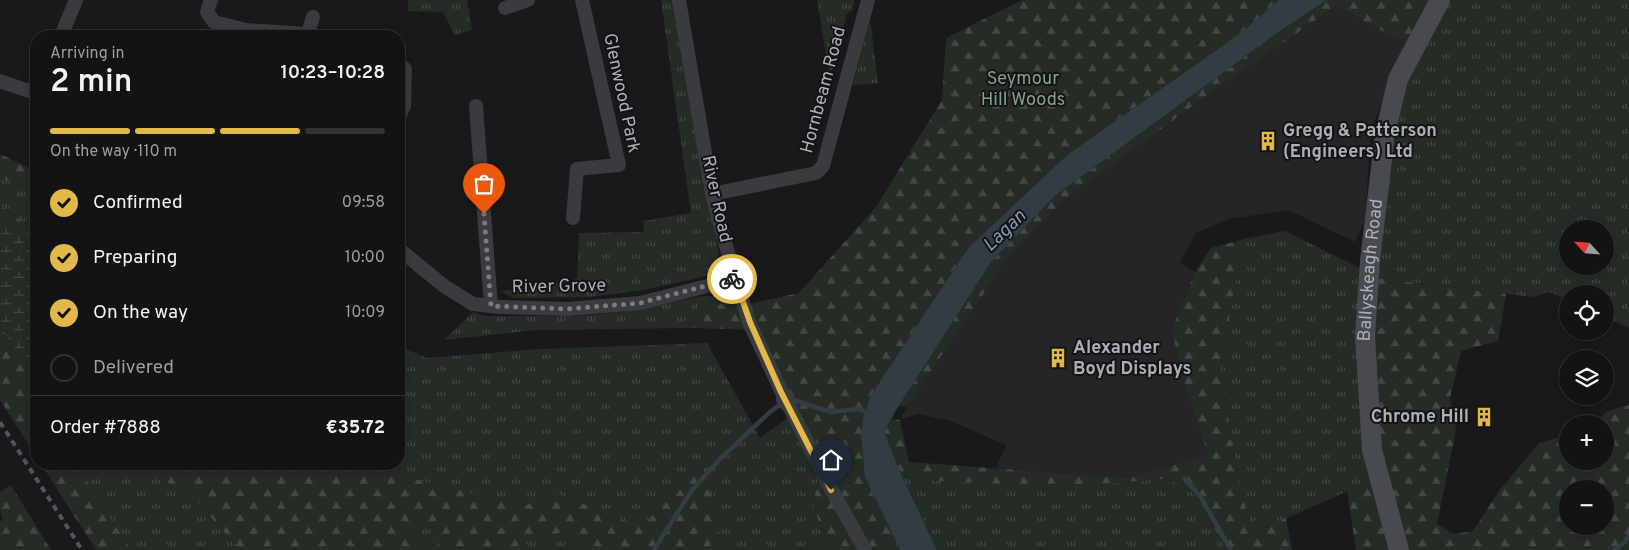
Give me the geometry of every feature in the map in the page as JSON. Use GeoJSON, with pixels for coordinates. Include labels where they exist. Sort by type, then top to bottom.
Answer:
{"type":"FeatureCollection","features":[{"type":"Feature","properties":{"kind":"main road","name":"Ballyskeagh Road"},"geometry":{"type":"LineString","coordinates":[[1399,550],[1372,450],[1365,336],[1370,261],[1384,134],[1398,79],[1440,0]]}},
{"type":"Feature","properties":{"kind":"street"},"geometry":{"type":"LineString","coordinates":[[64,30],[76,0]]}},
{"type":"Feature","properties":{"kind":"street"},"geometry":{"type":"LineString","coordinates":[[210,0],[207,12],[214,22],[246,30]]}},
{"type":"Feature","properties":{"kind":"street"},"geometry":{"type":"LineString","coordinates":[[505,8],[528,0]]}},
{"type":"Feature","properties":{"kind":"street","name":"Glenwood Park"},"geometry":{"type":"LineString","coordinates":[[573,218],[577,169],[619,164],[582,0]]}},
{"type":"Feature","properties":{"kind":"street","name":"River Road"},"geometry":{"type":"LineString","coordinates":[[679,0],[712,194],[735,279],[750,322],[786,401],[823,474],[865,550]]}},
{"type":"Feature","properties":{"kind":"street","name":"Hornbeam Road"},"geometry":{"type":"LineString","coordinates":[[712,194],[816,173],[823,166],[868,0]]}},
{"type":"Feature","properties":{"kind":"street"},"geometry":{"type":"LineString","coordinates":[[309,30],[313,17]]}},
{"type":"Feature","properties":{"kind":"street"},"geometry":{"type":"LineString","coordinates":[[0,82],[30,91]]}},
{"type":"Feature","properties":{"kind":"street"},"geometry":{"type":"LineString","coordinates":[[476,106],[491,306]]}},
{"type":"Feature","properties":{"kind":"street","name":"River Grove"},"geometry":{"type":"LineString","coordinates":[[405,254],[444,286],[473,304],[491,306],[568,309],[640,303],[735,279]]}},
{"type":"Feature","properties":{"kind":"shaded area"},"geometry":{"type":"Polygon","coordinates":[[[1336,6],[1408,45],[1371,128],[1365,220],[1355,242],[1288,210],[1229,219],[1196,233],[1180,262],[1195,272],[1172,329],[1181,373],[1208,455],[1129,478],[996,468],[1006,445],[951,421],[918,414],[900,420],[907,406],[1008,258],[1063,201],[1209,94],[1336,6]]]}},
{"type":"Feature","properties":{"kind":"green space"},"geometry":{"type":"Polygon","coordinates":[[[408,0],[467,0],[472,30],[455,35],[443,12],[408,11],[408,0]]]}},
{"type":"Feature","properties":{"kind":"green space"},"geometry":{"type":"Polygon","coordinates":[[[661,0],[673,0],[719,254],[719,267],[711,275],[644,290],[590,297],[513,298],[501,291],[577,279],[579,233],[644,232],[643,221],[691,213],[661,0]]]}},
{"type":"Feature","properties":{"kind":"green space"},"geometry":{"type":"Polygon","coordinates":[[[817,0],[855,0],[852,11],[847,13],[834,68],[829,71],[817,0]]]}},
{"type":"Feature","properties":{"kind":"green space","name":"Seymour Hill Woods"},"geometry":{"type":"Polygon","coordinates":[[[1022,0],[1279,0],[1238,35],[1067,155],[968,248],[871,395],[865,477],[900,550],[830,550],[813,506],[819,474],[758,330],[691,328],[692,319],[701,303],[750,304],[799,293],[876,207],[942,100],[946,38],[1022,0]]]}},
{"type":"Feature","properties":{"kind":"green space"},"geometry":{"type":"Polygon","coordinates":[[[1327,0],[1430,0],[1408,45],[1336,6],[1209,94],[1063,201],[1008,258],[907,406],[898,407],[991,262],[1055,196],[1280,31],[1327,0]]]}},
{"type":"Feature","properties":{"kind":"green space"},"geometry":{"type":"Polygon","coordinates":[[[1451,0],[1629,0],[1629,328],[1614,321],[1614,285],[1559,285],[1559,296],[1550,292],[1532,297],[1376,278],[1405,80],[1451,0]]]}},
{"type":"Feature","properties":{"kind":"green space"},"geometry":{"type":"Polygon","coordinates":[[[869,23],[871,25],[878,83],[853,85],[869,23]]]}},
{"type":"Feature","properties":{"kind":"green space"},"geometry":{"type":"Polygon","coordinates":[[[0,154],[30,168],[30,190],[0,177],[0,154]]]}},
{"type":"Feature","properties":{"kind":"green space"},"geometry":{"type":"Polygon","coordinates":[[[0,177],[30,190],[30,227],[0,205],[0,177]]]}},
{"type":"Feature","properties":{"kind":"green space"},"geometry":{"type":"Polygon","coordinates":[[[0,205],[30,227],[30,234],[0,217],[0,205]]]}},
{"type":"Feature","properties":{"kind":"green space"},"geometry":{"type":"Polygon","coordinates":[[[0,217],[30,234],[30,369],[0,327],[0,217]]]}},
{"type":"Feature","properties":{"kind":"green space"},"geometry":{"type":"Polygon","coordinates":[[[1285,231],[1362,269],[1371,481],[1252,533],[1239,480],[1220,368],[1244,239],[1285,231]]]}},
{"type":"Feature","properties":{"kind":"green space"},"geometry":{"type":"Polygon","coordinates":[[[1244,239],[1220,368],[1239,480],[1252,533],[1286,518],[1292,550],[1227,550],[1197,497],[1184,485],[1164,479],[1101,484],[1024,485],[938,481],[902,476],[884,432],[892,419],[900,420],[909,462],[1129,478],[1208,455],[1181,373],[1172,329],[1195,272],[1211,248],[1244,239]]]}},
{"type":"Feature","properties":{"kind":"green space"},"geometry":{"type":"Polygon","coordinates":[[[1376,278],[1506,294],[1498,341],[1461,351],[1450,398],[1456,430],[1437,524],[1454,534],[1473,531],[1499,491],[1539,443],[1559,437],[1559,470],[1614,470],[1614,415],[1603,415],[1608,411],[1629,405],[1629,550],[1406,550],[1377,447],[1372,334],[1376,278]]]}},
{"type":"Feature","properties":{"kind":"green space"},"geometry":{"type":"Polygon","coordinates":[[[703,296],[736,296],[737,304],[701,303],[692,319],[691,328],[536,330],[444,340],[473,312],[485,316],[577,316],[622,312],[703,296]]]}},
{"type":"Feature","properties":{"kind":"green space"},"geometry":{"type":"Polygon","coordinates":[[[0,327],[30,369],[30,447],[0,400],[0,327]]]}},
{"type":"Feature","properties":{"kind":"green space"},"geometry":{"type":"Polygon","coordinates":[[[707,343],[760,438],[789,417],[819,474],[813,506],[830,550],[131,550],[85,478],[86,470],[405,470],[405,349],[427,358],[540,349],[707,343]]]}},
{"type":"Feature","properties":{"kind":"green space"},"geometry":{"type":"Polygon","coordinates":[[[705,466],[718,530],[726,550],[590,550],[560,533],[527,537],[519,550],[442,550],[428,526],[409,529],[418,550],[239,550],[188,490],[159,480],[158,470],[377,470],[524,506],[556,493],[641,527],[705,466]]]}},
{"type":"Feature","properties":{"kind":"green space"},"geometry":{"type":"Polygon","coordinates":[[[45,470],[86,470],[85,478],[131,550],[96,550],[45,470]]]}},
{"type":"Feature","properties":{"kind":"green space"},"geometry":{"type":"Polygon","coordinates":[[[902,476],[938,481],[1024,485],[1101,484],[1164,479],[1184,485],[1197,497],[1227,550],[937,550],[902,476]]]}},
{"type":"Feature","properties":{"kind":"green space"},"geometry":{"type":"Polygon","coordinates":[[[1371,481],[1389,550],[1356,550],[1347,491],[1371,481]]]}},
{"type":"Feature","properties":{"kind":"green space"},"geometry":{"type":"Polygon","coordinates":[[[11,485],[51,550],[0,550],[0,521],[3,519],[0,511],[0,492],[11,485]]]}},
{"type":"Feature","properties":{"kind":"water","name":"Lagan"},"geometry":{"type":"Polygon","coordinates":[[[1279,0],[1327,0],[1280,31],[1055,196],[991,262],[884,432],[902,476],[937,550],[900,550],[865,477],[861,434],[864,414],[871,395],[968,248],[1067,155],[1238,35],[1279,0]]]}},
{"type":"Feature","properties":{"kind":"waterway"},"geometry":{"type":"LineString","coordinates":[[791,399],[831,412],[859,409],[870,414]]}},
{"type":"Feature","properties":{"kind":"waterway"},"geometry":{"type":"LineString","coordinates":[[654,550],[692,490],[720,459],[782,403]]}},
{"type":"Feature","properties":{"kind":"waterway"},"geometry":{"type":"LineString","coordinates":[[1185,479],[1200,496],[1231,550]]}},
{"type":"Feature","properties":{"kind":"waterway"},"geometry":{"type":"LineString","coordinates":[[1614,550],[1624,543],[1629,535]]}},
{"type":"Feature","properties":{"kind":"railway"},"geometry":{"type":"LineString","coordinates":[[0,422],[30,469]]}},
{"type":"Feature","properties":{"kind":"railway"},"geometry":{"type":"LineString","coordinates":[[31,470],[82,550]]}},
{"type":"Feature","properties":{"kind":"way so far"},"geometry":{"type":"LineString","coordinates":[[484,214],[491,306],[568,309],[640,303],[732,279]]}},
{"type":"Feature","properties":{"kind":"place","name":"Gregg & Patterson (Engineers) Ltd"},"geometry":{"type":"Point","coordinates":[1268,141]}},
{"type":"Feature","properties":{"kind":"place","name":"Alexander Boyd Displays"},"geometry":{"type":"Point","coordinates":[1058,358]}},
{"type":"Feature","properties":{"kind":"place","name":"Chrome Hill"},"geometry":{"type":"Point","coordinates":[1484,417]}},
{"type":"Feature","properties":{"kind":"route"},"geometry":{"type":"LineString","coordinates":[[732,279],[735,279],[750,322],[781,392],[831,490]]}}]}
